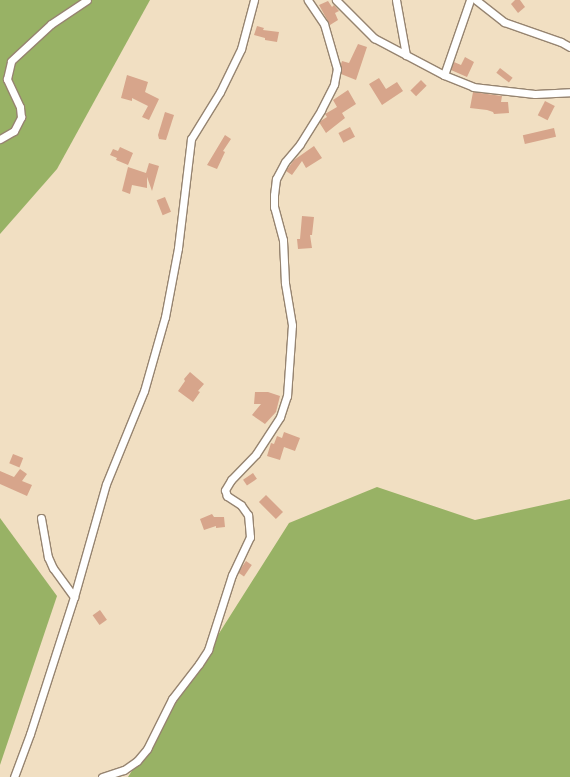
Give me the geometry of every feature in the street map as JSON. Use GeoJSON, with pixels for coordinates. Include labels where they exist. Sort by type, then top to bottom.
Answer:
{"type":"FeatureCollection","features":[{"type":"Feature","properties":{"kind":"street"},"geometry":{"type":"LineString","coordinates":[[0,139],[14,131],[21,117],[20,107],[7,80],[8,67],[11,61],[51,24],[87,0]]}},
{"type":"Feature","properties":{"kind":"street"},"geometry":{"type":"LineString","coordinates":[[14,777],[30,734],[74,597],[106,484],[144,391],[166,317],[178,248],[191,139],[220,92],[241,49],[254,0]]}},
{"type":"Feature","properties":{"kind":"street"},"geometry":{"type":"LineString","coordinates":[[102,777],[124,770],[137,761],[146,749],[172,699],[200,664],[208,650],[232,575],[250,537],[248,516],[241,505],[227,496],[225,490],[231,480],[256,454],[280,416],[287,396],[292,325],[285,283],[282,240],[274,207],[276,179],[285,162],[300,144],[321,110],[334,84],[337,69],[324,24],[308,0]]}},
{"type":"Feature","properties":{"kind":"street"},"geometry":{"type":"LineString","coordinates":[[336,0],[374,38],[444,75],[473,87],[535,94],[570,92]]}},
{"type":"Feature","properties":{"kind":"street"},"geometry":{"type":"LineString","coordinates":[[396,0],[406,56]]}},
{"type":"Feature","properties":{"kind":"street"},"geometry":{"type":"LineString","coordinates":[[444,75],[470,0]]}},
{"type":"Feature","properties":{"kind":"street"},"geometry":{"type":"LineString","coordinates":[[476,0],[504,22],[561,42],[570,47]]}},
{"type":"Feature","properties":{"kind":"street"},"geometry":{"type":"LineString","coordinates":[[41,518],[48,556],[53,568],[74,597]]}},
{"type":"Feature","properties":{"kind":"green space"},"geometry":{"type":"Polygon","coordinates":[[[0,0],[150,0],[57,169],[0,234],[0,0]]]}},
{"type":"Feature","properties":{"kind":"green space"},"geometry":{"type":"Polygon","coordinates":[[[377,487],[475,520],[570,499],[570,777],[128,777],[289,523],[377,487]]]}},
{"type":"Feature","properties":{"kind":"green space"},"geometry":{"type":"Polygon","coordinates":[[[0,518],[57,596],[0,765],[0,518]]]}},
{"type":"Feature","properties":{"kind":"building"},"geometry":{"type":"Polygon","coordinates":[[[515,0],[520,0],[525,7],[518,13],[511,4],[515,0]]]}},
{"type":"Feature","properties":{"kind":"building"},"geometry":{"type":"Polygon","coordinates":[[[328,1],[332,7],[334,5],[339,11],[335,13],[338,20],[330,25],[319,5],[328,1]]]}},
{"type":"Feature","properties":{"kind":"building"},"geometry":{"type":"Polygon","coordinates":[[[257,26],[264,28],[263,30],[279,32],[277,42],[265,40],[265,38],[254,35],[257,26]]]}},
{"type":"Feature","properties":{"kind":"building"},"geometry":{"type":"Polygon","coordinates":[[[358,44],[367,47],[356,80],[341,74],[341,64],[342,61],[349,63],[358,44]]]}},
{"type":"Feature","properties":{"kind":"building"},"geometry":{"type":"Polygon","coordinates":[[[465,57],[474,62],[467,77],[451,70],[454,62],[461,65],[465,57]]]}},
{"type":"Feature","properties":{"kind":"building"},"geometry":{"type":"Polygon","coordinates":[[[500,68],[513,78],[509,83],[496,73],[500,68]]]}},
{"type":"Feature","properties":{"kind":"building"},"geometry":{"type":"Polygon","coordinates":[[[127,75],[148,82],[145,92],[159,99],[149,120],[142,117],[148,106],[132,98],[132,101],[121,98],[127,75]]]}},
{"type":"Feature","properties":{"kind":"building"},"geometry":{"type":"Polygon","coordinates":[[[379,78],[386,89],[397,82],[403,91],[382,105],[369,84],[379,78]]]}},
{"type":"Feature","properties":{"kind":"building"},"geometry":{"type":"Polygon","coordinates":[[[421,80],[427,86],[416,96],[410,91],[421,80]]]}},
{"type":"Feature","properties":{"kind":"building"},"geometry":{"type":"Polygon","coordinates":[[[348,90],[356,104],[342,113],[345,118],[326,133],[319,122],[327,117],[325,114],[337,107],[333,100],[348,90]]]}},
{"type":"Feature","properties":{"kind":"building"},"geometry":{"type":"Polygon","coordinates":[[[473,92],[502,96],[501,102],[508,102],[509,113],[494,114],[493,112],[487,110],[470,108],[473,92]]]}},
{"type":"Feature","properties":{"kind":"building"},"geometry":{"type":"Polygon","coordinates":[[[545,101],[555,106],[548,120],[538,115],[545,101]]]}},
{"type":"Feature","properties":{"kind":"building"},"geometry":{"type":"Polygon","coordinates":[[[165,112],[174,115],[166,140],[159,139],[158,135],[165,112]]]}},
{"type":"Feature","properties":{"kind":"building"},"geometry":{"type":"Polygon","coordinates":[[[350,127],[355,137],[343,143],[338,133],[350,127]]]}},
{"type":"Feature","properties":{"kind":"building"},"geometry":{"type":"Polygon","coordinates":[[[554,128],[556,137],[525,144],[523,135],[554,128]]]}},
{"type":"Feature","properties":{"kind":"building"},"geometry":{"type":"Polygon","coordinates":[[[225,135],[231,139],[223,151],[225,152],[217,169],[207,165],[225,135]]]}},
{"type":"Feature","properties":{"kind":"building"},"geometry":{"type":"Polygon","coordinates":[[[314,146],[322,158],[306,168],[302,161],[292,175],[286,171],[294,160],[314,146]]]}},
{"type":"Feature","properties":{"kind":"building"},"geometry":{"type":"Polygon","coordinates":[[[120,147],[133,153],[128,165],[116,160],[117,158],[110,155],[113,149],[118,151],[120,147]]]}},
{"type":"Feature","properties":{"kind":"building"},"geometry":{"type":"Polygon","coordinates":[[[149,163],[159,166],[152,191],[147,177],[147,188],[132,185],[130,194],[122,191],[128,167],[146,173],[149,163]]]}},
{"type":"Feature","properties":{"kind":"building"},"geometry":{"type":"Polygon","coordinates":[[[165,197],[171,212],[163,215],[157,200],[165,197]]]}},
{"type":"Feature","properties":{"kind":"building"},"geometry":{"type":"Polygon","coordinates":[[[302,216],[314,217],[312,235],[310,235],[312,248],[298,249],[297,239],[300,239],[302,216]]]}},
{"type":"Feature","properties":{"kind":"building"},"geometry":{"type":"Polygon","coordinates":[[[190,372],[204,384],[198,391],[200,392],[193,402],[178,391],[185,381],[184,379],[190,372]]]}},
{"type":"Feature","properties":{"kind":"building"},"geometry":{"type":"Polygon","coordinates":[[[255,392],[268,392],[280,396],[276,412],[265,424],[252,415],[261,404],[254,404],[255,392]]]}},
{"type":"Feature","properties":{"kind":"building"},"geometry":{"type":"Polygon","coordinates":[[[284,432],[300,438],[295,451],[284,447],[280,460],[267,456],[271,443],[274,444],[277,436],[282,438],[284,432]]]}},
{"type":"Feature","properties":{"kind":"building"},"geometry":{"type":"Polygon","coordinates":[[[13,454],[23,458],[19,467],[9,463],[13,454]]]}},
{"type":"Feature","properties":{"kind":"building"},"geometry":{"type":"Polygon","coordinates":[[[20,469],[27,474],[22,481],[32,485],[27,496],[0,484],[0,471],[14,477],[20,469]]]}},
{"type":"Feature","properties":{"kind":"building"},"geometry":{"type":"Polygon","coordinates":[[[253,473],[257,479],[247,486],[243,480],[253,473]]]}},
{"type":"Feature","properties":{"kind":"building"},"geometry":{"type":"Polygon","coordinates":[[[266,495],[283,512],[276,519],[259,502],[266,495]]]}},
{"type":"Feature","properties":{"kind":"building"},"geometry":{"type":"Polygon","coordinates":[[[212,514],[214,517],[224,517],[225,527],[216,528],[216,526],[204,530],[200,519],[212,514]]]}},
{"type":"Feature","properties":{"kind":"building"},"geometry":{"type":"Polygon","coordinates":[[[246,561],[252,565],[244,577],[238,573],[246,561]]]}},
{"type":"Feature","properties":{"kind":"building"},"geometry":{"type":"Polygon","coordinates":[[[100,610],[107,620],[100,625],[93,615],[100,610]]]}}]}
